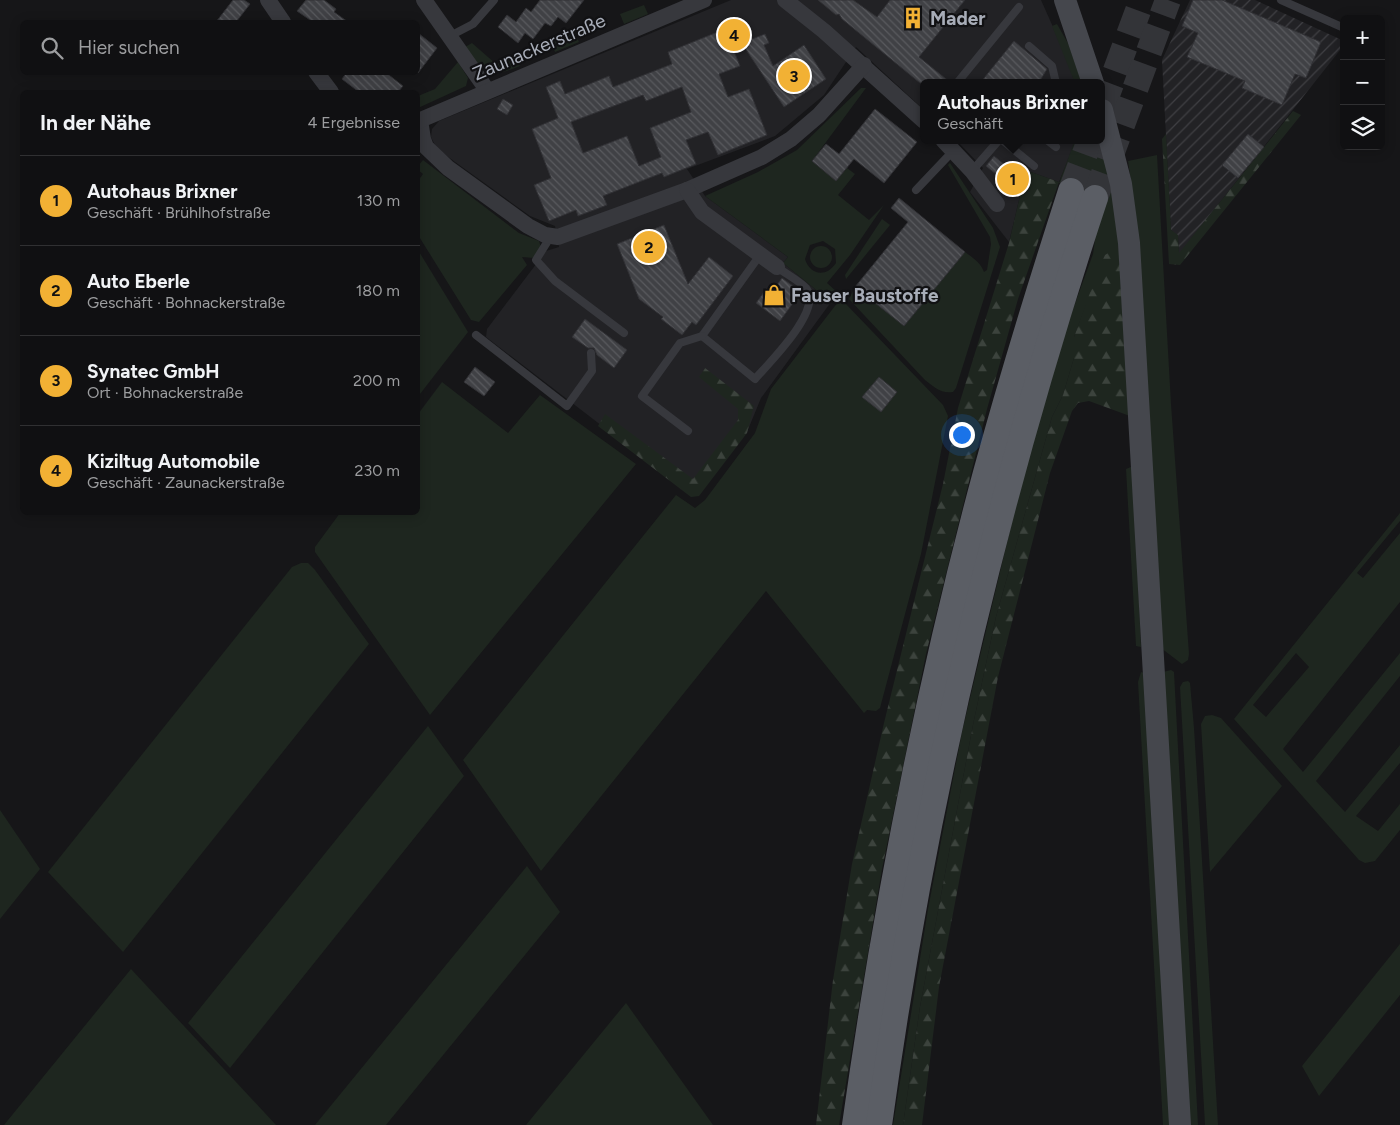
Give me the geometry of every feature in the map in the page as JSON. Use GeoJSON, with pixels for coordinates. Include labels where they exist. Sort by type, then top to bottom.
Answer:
{"type":"FeatureCollection","features":[{"type":"Feature","properties":{"kind":"highway"},"geometry":{"type":"LineString","coordinates":[[856,1125],[893,885],[946,631],[998,430],[1083,195],[1035,387],[993,539],[963,663],[915,893],[879,1125]]}},
{"type":"Feature","properties":{"kind":"main road"},"geometry":{"type":"LineString","coordinates":[[1065,0],[1092,79]]}},
{"type":"Feature","properties":{"kind":"main road"},"geometry":{"type":"LineString","coordinates":[[1105,122],[1121,184],[1129,243],[1180,1125]]}},
{"type":"Feature","properties":{"kind":"street"},"geometry":{"type":"LineString","coordinates":[[268,0],[282,20]]}},
{"type":"Feature","properties":{"kind":"street"},"geometry":{"type":"LineString","coordinates":[[424,0],[487,90]]}},
{"type":"Feature","properties":{"kind":"street","name":"Zaunackerstraße"},"geometry":{"type":"LineString","coordinates":[[420,119],[704,0]]}},
{"type":"Feature","properties":{"kind":"street"},"geometry":{"type":"LineString","coordinates":[[790,2],[864,65],[920,117]]}},
{"type":"Feature","properties":{"kind":"street"},"geometry":{"type":"LineString","coordinates":[[420,130],[422,139],[438,159],[528,226],[558,237],[580,231],[688,190],[748,164],[791,139],[832,103],[864,65]]}},
{"type":"Feature","properties":{"kind":"street"},"geometry":{"type":"LineString","coordinates":[[318,75],[330,90]]}},
{"type":"Feature","properties":{"kind":"street"},"geometry":{"type":"LineString","coordinates":[[948,146],[972,171],[997,204]]}},
{"type":"Feature","properties":{"kind":"street"},"geometry":{"type":"LineString","coordinates":[[688,190],[702,212],[777,267]]}},
{"type":"Feature","properties":{"kind":"lane"},"geometry":{"type":"LineString","coordinates":[[450,36],[473,24],[494,0]]}},
{"type":"Feature","properties":{"kind":"lane"},"geometry":{"type":"LineString","coordinates":[[1281,0],[1340,26]]}},
{"type":"Feature","properties":{"kind":"lane"},"geometry":{"type":"LineString","coordinates":[[960,79],[1019,7]]}},
{"type":"Feature","properties":{"kind":"lane"},"geometry":{"type":"LineString","coordinates":[[1029,46],[1052,66],[1055,79]]}},
{"type":"Feature","properties":{"kind":"lane"},"geometry":{"type":"LineString","coordinates":[[972,171],[997,144]]}},
{"type":"Feature","properties":{"kind":"lane"},"geometry":{"type":"LineString","coordinates":[[1006,144],[1034,166]]}},
{"type":"Feature","properties":{"kind":"lane"},"geometry":{"type":"LineString","coordinates":[[1052,144],[1056,147]]}},
{"type":"Feature","properties":{"kind":"lane"},"geometry":{"type":"LineString","coordinates":[[916,190],[948,146]]}},
{"type":"Feature","properties":{"kind":"lane"},"geometry":{"type":"LineString","coordinates":[[551,236],[536,260],[555,281],[624,333]]}},
{"type":"Feature","properties":{"kind":"lane"},"geometry":{"type":"LineString","coordinates":[[688,431],[642,396],[680,343],[702,336],[760,255]]}},
{"type":"Feature","properties":{"kind":"lane"},"geometry":{"type":"LineString","coordinates":[[702,336],[755,379],[788,340],[806,315],[809,306],[810,296],[806,288],[777,267]]}},
{"type":"Feature","properties":{"kind":"lane"},"geometry":{"type":"LineString","coordinates":[[476,335],[567,406],[592,371],[592,353]]}},
{"type":"Feature","properties":{"kind":"shaded area"},"geometry":{"type":"Polygon","coordinates":[[[731,0],[1041,0],[1076,79],[920,79],[920,106],[856,47],[824,95],[775,136],[687,169],[705,196],[788,257],[783,263],[831,302],[761,398],[747,432],[692,495],[486,337],[487,329],[546,251],[559,247],[555,226],[530,216],[437,149],[431,137],[432,129],[439,121],[731,0]]]}},
{"type":"Feature","properties":{"kind":"shaded area"},"geometry":{"type":"Polygon","coordinates":[[[1190,0],[1255,0],[1340,39],[1340,50],[1179,254],[1178,236],[1171,230],[1162,60],[1190,0]]]}},
{"type":"Feature","properties":{"kind":"shaded area"},"geometry":{"type":"Polygon","coordinates":[[[960,144],[1074,144],[1059,182],[1031,172],[1024,179],[1009,242],[970,192],[983,168],[960,144]]]}},
{"type":"Feature","properties":{"kind":"green space"},"geometry":{"type":"Polygon","coordinates":[[[644,5],[648,14],[624,24],[620,14],[644,5]]]}},
{"type":"Feature","properties":{"kind":"green space"},"geometry":{"type":"Polygon","coordinates":[[[1057,24],[1069,45],[1081,79],[1073,79],[1052,26],[1057,24]]]}},
{"type":"Feature","properties":{"kind":"green space"},"geometry":{"type":"Polygon","coordinates":[[[575,33],[579,42],[555,52],[551,42],[575,33]]]}},
{"type":"Feature","properties":{"kind":"green space"},"geometry":{"type":"Polygon","coordinates":[[[472,43],[496,64],[516,57],[520,66],[500,72],[488,72],[477,63],[465,47],[472,43]]]}},
{"type":"Feature","properties":{"kind":"green space"},"geometry":{"type":"Polygon","coordinates":[[[458,62],[468,78],[466,86],[420,107],[420,95],[435,89],[458,62]]]}},
{"type":"Feature","properties":{"kind":"green space"},"geometry":{"type":"Polygon","coordinates":[[[861,88],[866,88],[812,161],[836,181],[847,168],[855,174],[838,195],[869,220],[884,205],[850,255],[827,283],[837,292],[837,297],[831,302],[783,263],[788,257],[705,196],[758,172],[797,150],[861,88]],[[823,241],[810,245],[805,259],[807,264],[819,273],[828,271],[836,263],[835,249],[823,241]]]}},
{"type":"Feature","properties":{"kind":"green space"},"geometry":{"type":"Polygon","coordinates":[[[1293,111],[1301,115],[1180,265],[1169,264],[1162,139],[1166,134],[1171,230],[1178,235],[1179,253],[1293,111]]]}},
{"type":"Feature","properties":{"kind":"green space"},"geometry":{"type":"Polygon","coordinates":[[[1074,144],[1100,144],[1112,184],[1123,254],[1105,255],[1074,337],[1074,358],[1063,395],[1052,417],[996,617],[973,725],[920,1007],[903,1125],[893,1125],[928,909],[962,732],[1023,475],[1069,320],[1093,254],[1097,225],[1106,199],[1059,183],[1074,144]]]}},
{"type":"Feature","properties":{"kind":"green space"},"geometry":{"type":"Polygon","coordinates":[[[1157,155],[1171,404],[1189,654],[1188,660],[1182,664],[1161,648],[1134,203],[1128,161],[1157,155]]]}},
{"type":"Feature","properties":{"kind":"green space"},"geometry":{"type":"Polygon","coordinates":[[[423,160],[519,233],[539,241],[541,247],[534,258],[522,257],[527,265],[479,322],[471,320],[420,238],[420,178],[423,174],[420,172],[420,164],[423,160]]]}},
{"type":"Feature","properties":{"kind":"green space"},"geometry":{"type":"Polygon","coordinates":[[[950,163],[993,228],[1000,247],[956,388],[953,392],[945,392],[925,380],[849,299],[855,287],[904,326],[965,252],[979,263],[984,272],[987,270],[991,244],[990,237],[948,165],[950,163]]]}},
{"type":"Feature","properties":{"kind":"green space"},"geometry":{"type":"Polygon","coordinates":[[[1031,172],[1059,182],[1018,299],[987,409],[926,654],[882,869],[839,1125],[816,1125],[833,980],[852,864],[884,723],[943,484],[958,408],[1009,243],[1024,179],[1031,172]]]}},
{"type":"Feature","properties":{"kind":"green space"},"geometry":{"type":"Polygon","coordinates":[[[882,219],[890,225],[846,279],[845,275],[882,219]]]}},
{"type":"Feature","properties":{"kind":"green space"},"geometry":{"type":"Polygon","coordinates":[[[821,246],[829,249],[832,257],[829,265],[821,268],[813,265],[810,257],[813,249],[821,246]]]}},
{"type":"Feature","properties":{"kind":"green space"},"geometry":{"type":"Polygon","coordinates":[[[1113,250],[1119,251],[1130,416],[1089,401],[1078,403],[1072,411],[1050,473],[998,677],[939,987],[922,1125],[903,1125],[920,1007],[973,725],[996,617],[1052,417],[1063,395],[1074,358],[1074,337],[1098,270],[1105,255],[1113,250]]]}},
{"type":"Feature","properties":{"kind":"green space"},"geometry":{"type":"Polygon","coordinates":[[[420,253],[468,332],[420,394],[420,253]]]}},
{"type":"Feature","properties":{"kind":"green space"},"geometry":{"type":"Polygon","coordinates":[[[838,302],[844,302],[943,405],[948,416],[921,554],[880,708],[876,711],[867,710],[864,713],[766,591],[541,871],[463,760],[676,495],[695,508],[705,500],[755,433],[771,389],[838,302]]]}},
{"type":"Feature","properties":{"kind":"green space"},"geometry":{"type":"Polygon","coordinates":[[[705,368],[754,406],[747,433],[699,496],[691,497],[598,426],[605,414],[693,479],[738,420],[738,409],[699,377],[705,368]]]}},
{"type":"Feature","properties":{"kind":"green space"},"geometry":{"type":"Polygon","coordinates":[[[442,382],[508,433],[540,395],[636,464],[430,715],[315,552],[315,547],[339,515],[420,515],[420,411],[442,382]]]}},
{"type":"Feature","properties":{"kind":"green space"},"geometry":{"type":"Polygon","coordinates":[[[1133,466],[1141,647],[1136,646],[1126,469],[1133,466]]]}},
{"type":"Feature","properties":{"kind":"green space"},"geometry":{"type":"Polygon","coordinates":[[[1400,513],[1400,521],[1357,573],[1363,578],[1400,533],[1400,602],[1283,749],[1303,772],[1400,653],[1400,676],[1316,781],[1345,812],[1400,745],[1400,763],[1356,816],[1378,831],[1400,804],[1400,830],[1375,861],[1365,863],[1359,860],[1234,719],[1400,513]],[[1296,653],[1253,705],[1266,717],[1309,667],[1296,653]]]}},
{"type":"Feature","properties":{"kind":"green space"},"geometry":{"type":"Polygon","coordinates":[[[301,563],[308,563],[315,570],[369,644],[123,952],[48,872],[292,567],[301,563]]]}},
{"type":"Feature","properties":{"kind":"green space"},"geometry":{"type":"Polygon","coordinates":[[[1171,670],[1174,672],[1198,1125],[1188,1125],[1163,672],[1171,670]]]}},
{"type":"Feature","properties":{"kind":"green space"},"geometry":{"type":"Polygon","coordinates":[[[1141,672],[1144,673],[1172,1125],[1163,1125],[1138,682],[1141,672]]]}},
{"type":"Feature","properties":{"kind":"green space"},"geometry":{"type":"Polygon","coordinates":[[[1188,681],[1190,683],[1194,728],[1218,1125],[1205,1125],[1180,687],[1183,682],[1188,681]]]}},
{"type":"Feature","properties":{"kind":"green space"},"geometry":{"type":"Polygon","coordinates":[[[1212,715],[1221,718],[1282,786],[1210,872],[1201,724],[1205,716],[1212,715]]]}},
{"type":"Feature","properties":{"kind":"green space"},"geometry":{"type":"Polygon","coordinates":[[[428,726],[464,776],[230,1068],[188,1023],[428,726]]]}},
{"type":"Feature","properties":{"kind":"green space"},"geometry":{"type":"Polygon","coordinates":[[[0,810],[40,869],[0,919],[0,810]]]}},
{"type":"Feature","properties":{"kind":"green space"},"geometry":{"type":"Polygon","coordinates":[[[527,866],[560,912],[386,1125],[315,1125],[527,866]]]}},
{"type":"Feature","properties":{"kind":"green space"},"geometry":{"type":"Polygon","coordinates":[[[1400,944],[1400,995],[1319,1096],[1302,1066],[1400,944]]]}},
{"type":"Feature","properties":{"kind":"green space"},"geometry":{"type":"Polygon","coordinates":[[[131,969],[276,1125],[4,1125],[131,969]]]}},
{"type":"Feature","properties":{"kind":"green space"},"geometry":{"type":"Polygon","coordinates":[[[626,1003],[713,1125],[526,1125],[626,1003]]]}},
{"type":"Feature","properties":{"kind":"building"},"geometry":{"type":"Polygon","coordinates":[[[233,0],[244,0],[250,4],[238,20],[218,20],[233,0]]]}},
{"type":"Feature","properties":{"kind":"building"},"geometry":{"type":"Polygon","coordinates":[[[306,0],[324,0],[336,9],[334,12],[345,20],[310,20],[297,11],[306,0]]]}},
{"type":"Feature","properties":{"kind":"building"},"geometry":{"type":"Polygon","coordinates":[[[540,0],[584,0],[566,23],[558,17],[551,26],[545,23],[533,39],[525,33],[518,43],[498,27],[507,15],[516,22],[526,8],[531,12],[540,0]]]}},
{"type":"Feature","properties":{"kind":"building","name":"Mader"},"geometry":{"type":"Polygon","coordinates":[[[818,0],[853,0],[877,17],[890,0],[965,0],[919,57],[946,79],[920,79],[920,83],[842,19],[839,14],[836,15],[818,0]]]}},
{"type":"Feature","properties":{"kind":"building"},"geometry":{"type":"Polygon","coordinates":[[[1193,0],[1222,0],[1321,42],[1306,78],[1295,74],[1282,105],[1242,88],[1245,81],[1187,57],[1198,33],[1182,26],[1193,0]]]}},
{"type":"Feature","properties":{"kind":"building"},"geometry":{"type":"Polygon","coordinates":[[[745,21],[752,39],[765,34],[769,43],[764,45],[773,66],[804,45],[826,79],[784,107],[731,27],[745,21]]]}},
{"type":"Feature","properties":{"kind":"building"},"geometry":{"type":"Polygon","coordinates":[[[725,29],[740,66],[719,74],[728,97],[749,89],[767,135],[718,155],[708,132],[686,140],[696,164],[664,177],[662,173],[603,196],[607,205],[578,216],[576,210],[549,221],[534,185],[551,178],[532,129],[558,118],[546,87],[560,81],[565,94],[609,76],[613,87],[672,64],[668,52],[725,29]],[[682,87],[646,101],[643,95],[571,122],[583,153],[627,136],[639,166],[661,157],[650,128],[691,112],[682,87]]]}},
{"type":"Feature","properties":{"kind":"building"},"geometry":{"type":"Polygon","coordinates":[[[420,35],[437,48],[420,70],[420,35]]]}},
{"type":"Feature","properties":{"kind":"building"},"geometry":{"type":"Polygon","coordinates":[[[1014,41],[1047,69],[1041,79],[983,79],[1014,41]]]}},
{"type":"Feature","properties":{"kind":"building"},"geometry":{"type":"Polygon","coordinates":[[[345,75],[389,75],[403,86],[400,90],[356,90],[342,79],[345,75]]]}},
{"type":"Feature","properties":{"kind":"building"},"geometry":{"type":"Polygon","coordinates":[[[503,99],[513,105],[507,115],[497,109],[503,99]]]}},
{"type":"Feature","properties":{"kind":"building"},"geometry":{"type":"Polygon","coordinates":[[[875,109],[917,142],[884,183],[854,159],[836,181],[812,161],[826,144],[839,154],[875,109]]]}},
{"type":"Feature","properties":{"kind":"building"},"geometry":{"type":"Polygon","coordinates":[[[1248,134],[1264,147],[1238,178],[1222,165],[1248,134]]]}},
{"type":"Feature","properties":{"kind":"building"},"geometry":{"type":"Polygon","coordinates":[[[994,156],[1022,179],[1014,189],[986,166],[994,156]]]}},
{"type":"Feature","properties":{"kind":"building"},"geometry":{"type":"Polygon","coordinates":[[[899,198],[965,252],[904,326],[855,287],[908,222],[891,208],[899,198]]]}},
{"type":"Feature","properties":{"kind":"building"},"geometry":{"type":"Polygon","coordinates":[[[664,225],[688,284],[709,257],[733,276],[696,325],[692,322],[682,335],[661,319],[663,317],[639,299],[617,244],[664,225]]]}},
{"type":"Feature","properties":{"kind":"building"},"geometry":{"type":"Polygon","coordinates":[[[782,278],[801,292],[780,321],[756,303],[767,288],[772,292],[782,278]]]}},
{"type":"Feature","properties":{"kind":"building"},"geometry":{"type":"Polygon","coordinates":[[[585,319],[627,350],[614,368],[597,355],[594,348],[588,348],[572,337],[585,319]]]}},
{"type":"Feature","properties":{"kind":"building"},"geometry":{"type":"Polygon","coordinates":[[[475,367],[495,382],[484,396],[464,382],[475,367]]]}},
{"type":"Feature","properties":{"kind":"building"},"geometry":{"type":"Polygon","coordinates":[[[879,377],[897,392],[881,412],[862,397],[879,377]]]}},
{"type":"Feature","properties":{"kind":"tunnel"},"geometry":{"type":"LineString","coordinates":[[1105,100],[1142,0]]}},
{"type":"Feature","properties":{"kind":"tunnel"},"geometry":{"type":"LineString","coordinates":[[1095,198],[1168,0]]}},
{"type":"Feature","properties":{"kind":"tunnel"},"geometry":{"type":"LineString","coordinates":[[1071,191],[1089,144]]}},
{"type":"Feature","properties":{"kind":"place","name":"Mader"},"geometry":{"type":"Point","coordinates":[913,18]}},
{"type":"Feature","properties":{"kind":"place","name":"Kiziltug Automobile"},"geometry":{"type":"Point","coordinates":[734,35]}},
{"type":"Feature","properties":{"kind":"place","name":"Synatec GmbH"},"geometry":{"type":"Point","coordinates":[794,76]}},
{"type":"Feature","properties":{"kind":"place","name":"Autohaus Brixner"},"geometry":{"type":"Point","coordinates":[1013,179]}},
{"type":"Feature","properties":{"kind":"place","name":"Auto Eberle"},"geometry":{"type":"Point","coordinates":[649,247]}},
{"type":"Feature","properties":{"kind":"place","name":"Fauser Baustoffe"},"geometry":{"type":"Point","coordinates":[774,295]}}]}
